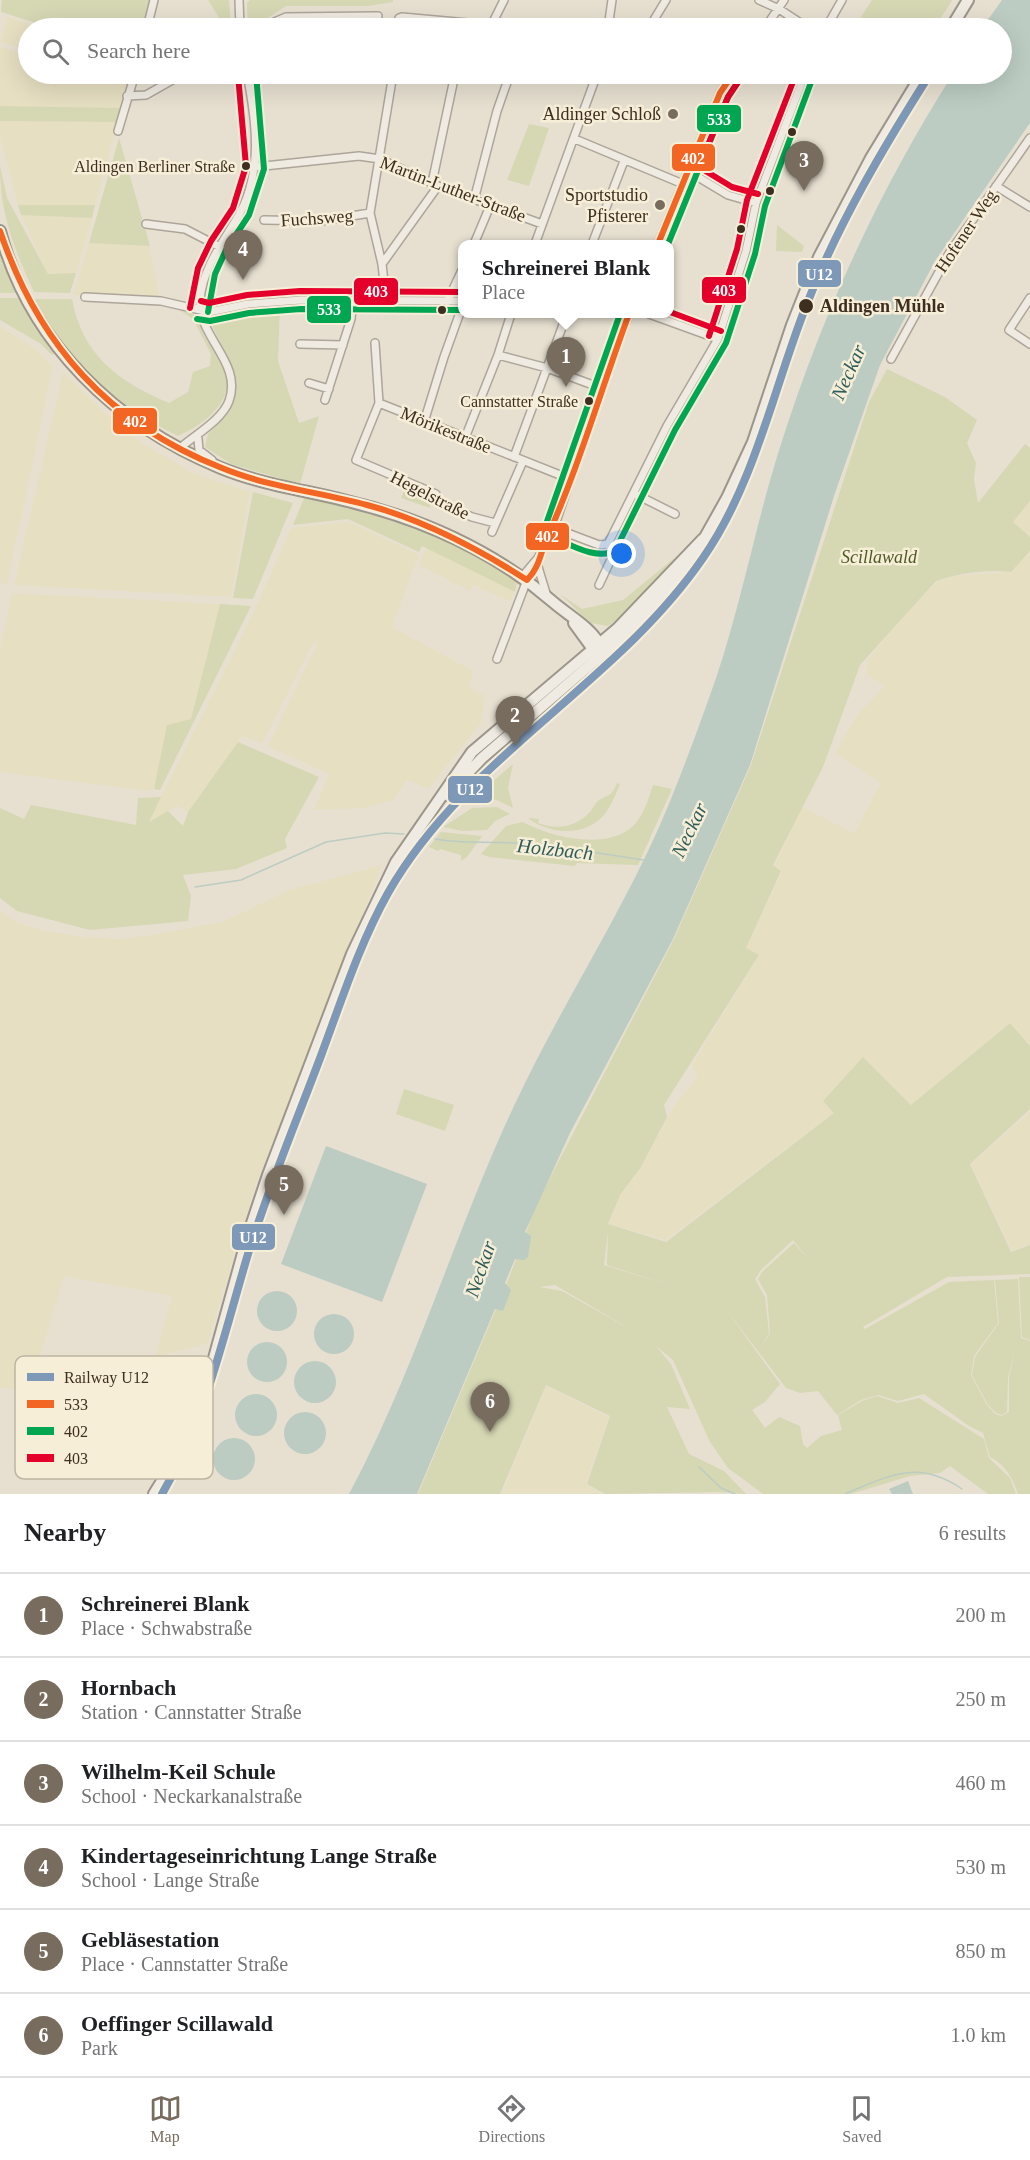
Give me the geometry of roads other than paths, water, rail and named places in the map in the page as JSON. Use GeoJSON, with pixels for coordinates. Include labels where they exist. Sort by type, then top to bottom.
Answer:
{"type":"FeatureCollection","features":[{"type":"Feature","properties":{"kind":"main road"},"geometry":{"type":"LineString","coordinates":[[957,18],[968,0]]}},
{"type":"Feature","properties":{"kind":"main road"},"geometry":{"type":"LineString","coordinates":[[439,800],[482,758],[604,654],[690,564],[702,539],[728,498],[753,442],[792,325],[819,257],[871,158],[916,84]]}},
{"type":"Feature","properties":{"kind":"main road"},"geometry":{"type":"LineString","coordinates":[[0,231],[19,285],[31,309],[57,346],[99,393],[126,415],[184,450],[220,468],[369,506],[420,522],[464,542],[524,578],[590,631],[596,646]]}},
{"type":"Feature","properties":{"kind":"main road"},"geometry":{"type":"LineString","coordinates":[[213,1362],[248,1235],[352,954],[396,862],[461,765],[480,744],[618,628],[702,539]]}},
{"type":"Feature","properties":{"kind":"main road"},"geometry":{"type":"LineString","coordinates":[[572,618],[604,654]]}},
{"type":"Feature","properties":{"kind":"main road"},"geometry":{"type":"LineString","coordinates":[[590,631],[618,628]]}},
{"type":"Feature","properties":{"kind":"main road"},"geometry":{"type":"LineString","coordinates":[[154,1494],[163,1479]]}},
{"type":"Feature","properties":{"kind":"street"},"geometry":{"type":"LineString","coordinates":[[150,18],[154,0]]}},
{"type":"Feature","properties":{"kind":"street"},"geometry":{"type":"LineString","coordinates":[[239,0],[240,18]]}},
{"type":"Feature","properties":{"kind":"street"},"geometry":{"type":"LineString","coordinates":[[495,18],[504,0]]}},
{"type":"Feature","properties":{"kind":"street"},"geometry":{"type":"LineString","coordinates":[[609,18],[612,0]]}},
{"type":"Feature","properties":{"kind":"street"},"geometry":{"type":"LineString","coordinates":[[655,18],[666,0]]}},
{"type":"Feature","properties":{"kind":"street"},"geometry":{"type":"LineString","coordinates":[[759,0],[792,18]]}},
{"type":"Feature","properties":{"kind":"street"},"geometry":{"type":"LineString","coordinates":[[772,18],[784,0]]}},
{"type":"Feature","properties":{"kind":"street"},"geometry":{"type":"LineString","coordinates":[[832,18],[842,0]]}},
{"type":"Feature","properties":{"kind":"street"},"geometry":{"type":"LineString","coordinates":[[284,18],[378,16]]}},
{"type":"Feature","properties":{"kind":"street"},"geometry":{"type":"LineString","coordinates":[[399,18],[421,18]]}},
{"type":"Feature","properties":{"kind":"street"},"geometry":{"type":"LineString","coordinates":[[118,131],[132,84]]}},
{"type":"Feature","properties":{"kind":"street"},"geometry":{"type":"LineString","coordinates":[[128,96],[146,95],[165,84]]}},
{"type":"Feature","properties":{"kind":"street"},"geometry":{"type":"LineString","coordinates":[[184,450],[224,410],[229,400],[230,372],[202,324],[199,310],[207,271],[218,246],[241,212],[255,167],[248,84]]}},
{"type":"Feature","properties":{"kind":"street"},"geometry":{"type":"LineString","coordinates":[[386,300],[382,264],[370,213],[391,84]]}},
{"type":"Feature","properties":{"kind":"street"},"geometry":{"type":"LineString","coordinates":[[382,264],[435,184],[453,84]]}},
{"type":"Feature","properties":{"kind":"street"},"geometry":{"type":"LineString","coordinates":[[474,200],[496,111],[506,84]]}},
{"type":"Feature","properties":{"kind":"street"},"geometry":{"type":"LineString","coordinates":[[536,240],[593,84]]}},
{"type":"Feature","properties":{"kind":"street"},"geometry":{"type":"LineString","coordinates":[[660,240],[720,93],[727,84]]}},
{"type":"Feature","properties":{"kind":"street"},"geometry":{"type":"LineString","coordinates":[[608,544],[667,426],[718,339],[746,251],[756,203],[801,84]]}},
{"type":"Feature","properties":{"kind":"street","name":"Hofener Weg"},"geometry":{"type":"LineString","coordinates":[[891,359],[950,252],[1030,138]]}},
{"type":"Feature","properties":{"kind":"street"},"geometry":{"type":"LineString","coordinates":[[574,139],[683,184]]}},
{"type":"Feature","properties":{"kind":"street","name":"Martin-Luther-Straße"},"geometry":{"type":"LineString","coordinates":[[255,167],[359,156],[380,159],[474,200],[542,224]]}},
{"type":"Feature","properties":{"kind":"street"},"geometry":{"type":"LineString","coordinates":[[594,240],[624,161]]}},
{"type":"Feature","properties":{"kind":"street"},"geometry":{"type":"LineString","coordinates":[[688,171],[728,195],[756,203]]}},
{"type":"Feature","properties":{"kind":"street"},"geometry":{"type":"LineString","coordinates":[[996,186],[1030,207]]}},
{"type":"Feature","properties":{"kind":"street"},"geometry":{"type":"LineString","coordinates":[[476,240],[490,206]]}},
{"type":"Feature","properties":{"kind":"street","name":"Fuchsweg"},"geometry":{"type":"LineString","coordinates":[[264,220],[321,221],[370,213]]}},
{"type":"Feature","properties":{"kind":"street"},"geometry":{"type":"LineString","coordinates":[[146,224],[185,229],[218,246]]}},
{"type":"Feature","properties":{"kind":"street"},"geometry":{"type":"LineString","coordinates":[[447,302],[458,279]]}},
{"type":"Feature","properties":{"kind":"street"},"geometry":{"type":"LineString","coordinates":[[85,297],[161,301],[209,312],[266,302],[458,301]]}},
{"type":"Feature","properties":{"kind":"street"},"geometry":{"type":"LineString","coordinates":[[1030,298],[1009,330],[1030,344]]}},
{"type":"Feature","properties":{"kind":"street"},"geometry":{"type":"LineString","coordinates":[[326,400],[351,319],[352,300]]}},
{"type":"Feature","properties":{"kind":"street"},"geometry":{"type":"LineString","coordinates":[[424,422],[458,318]]}},
{"type":"Feature","properties":{"kind":"street"},"geometry":{"type":"LineString","coordinates":[[465,438],[498,355],[510,318]]}},
{"type":"Feature","properties":{"kind":"street"},"geometry":{"type":"LineString","coordinates":[[514,457],[566,318]]}},
{"type":"Feature","properties":{"kind":"street"},"geometry":{"type":"LineString","coordinates":[[497,659],[524,578],[554,528],[601,388],[627,318]]}},
{"type":"Feature","properties":{"kind":"street"},"geometry":{"type":"LineString","coordinates":[[660,318],[718,339]]}},
{"type":"Feature","properties":{"kind":"street","name":"Mörikestraße"},"geometry":{"type":"LineString","coordinates":[[375,343],[379,404],[570,479]]}},
{"type":"Feature","properties":{"kind":"street"},"geometry":{"type":"LineString","coordinates":[[300,344],[343,345]]}},
{"type":"Feature","properties":{"kind":"street"},"geometry":{"type":"LineString","coordinates":[[498,355],[547,368],[601,388]]}},
{"type":"Feature","properties":{"kind":"street"},"geometry":{"type":"LineString","coordinates":[[309,383],[329,389]]}},
{"type":"Feature","properties":{"kind":"street","name":"Hegelstraße"},"geometry":{"type":"LineString","coordinates":[[379,404],[356,460],[436,494],[437,501],[454,509],[495,523]]}},
{"type":"Feature","properties":{"kind":"street"},"geometry":{"type":"LineString","coordinates":[[184,450],[198,439],[206,426]]}},
{"type":"Feature","properties":{"kind":"street"},"geometry":{"type":"LineString","coordinates":[[198,439],[200,450],[220,468]]}},
{"type":"Feature","properties":{"kind":"street"},"geometry":{"type":"LineString","coordinates":[[492,532],[523,461]]}},
{"type":"Feature","properties":{"kind":"street"},"geometry":{"type":"LineString","coordinates":[[635,494],[675,514]]}},
{"type":"Feature","properties":{"kind":"street"},"geometry":{"type":"LineString","coordinates":[[554,528],[599,545],[608,544]]}},
{"type":"Feature","properties":{"kind":"street"},"geometry":{"type":"LineString","coordinates":[[599,585],[614,553],[608,544]]}},
{"type":"Feature","properties":{"kind":"street"},"geometry":{"type":"LineString","coordinates":[[538,558],[538,569],[548,598]]}},
{"type":"Feature","properties":{"kind":"street"},"geometry":{"type":"LineString","coordinates":[[524,578],[538,569]]}},
{"type":"Feature","properties":{"kind":"water","name":"Neckar"},"geometry":{"type":"Polygon","coordinates":[[[1002,0],[1030,0],[1030,123],[935,261],[880,365],[835,493],[750,765],[673,939],[570,1133],[525,1232],[531,1236],[528,1257],[524,1260],[515,1259],[505,1283],[511,1290],[503,1311],[495,1309],[417,1494],[349,1494],[394,1400],[513,1108],[549,1036],[625,897],[673,794],[726,648],[785,430],[846,272],[896,171],[947,84],[1012,84],[1012,18],[989,18],[1002,0]]]}},
{"type":"Feature","properties":{"kind":"water"},"geometry":{"type":"Polygon","coordinates":[[[326,1146],[427,1184],[382,1302],[281,1264],[326,1146]]]}},
{"type":"Feature","properties":{"kind":"water"},"geometry":{"type":"Polygon","coordinates":[[[277,1291],[285,1292],[291,1297],[296,1303],[296,1319],[291,1325],[285,1330],[277,1331],[269,1330],[263,1325],[258,1319],[257,1311],[258,1303],[263,1297],[269,1292],[277,1291]]]}},
{"type":"Feature","properties":{"kind":"water"},"geometry":{"type":"Polygon","coordinates":[[[334,1314],[342,1315],[348,1320],[353,1326],[353,1342],[348,1348],[342,1353],[334,1354],[326,1353],[320,1348],[315,1342],[314,1334],[315,1326],[320,1320],[326,1315],[334,1314]]]}},
{"type":"Feature","properties":{"kind":"water"},"geometry":{"type":"Polygon","coordinates":[[[267,1342],[275,1343],[281,1348],[286,1354],[286,1370],[281,1376],[275,1381],[267,1382],[259,1381],[253,1376],[248,1370],[247,1362],[248,1354],[253,1348],[259,1343],[267,1342]]]}},
{"type":"Feature","properties":{"kind":"water"},"geometry":{"type":"Polygon","coordinates":[[[315,1361],[330,1367],[336,1382],[330,1397],[315,1403],[300,1397],[294,1382],[300,1367],[315,1361]]]}},
{"type":"Feature","properties":{"kind":"water"},"geometry":{"type":"Polygon","coordinates":[[[256,1394],[271,1400],[277,1415],[271,1430],[256,1436],[241,1430],[235,1415],[241,1400],[256,1394]]]}},
{"type":"Feature","properties":{"kind":"water"},"geometry":{"type":"Polygon","coordinates":[[[305,1412],[313,1413],[320,1418],[325,1425],[325,1441],[320,1448],[313,1453],[305,1454],[297,1453],[290,1448],[285,1441],[284,1433],[285,1425],[290,1418],[297,1413],[305,1412]]]}},
{"type":"Feature","properties":{"kind":"water"},"geometry":{"type":"Polygon","coordinates":[[[234,1438],[249,1444],[255,1459],[249,1474],[234,1480],[219,1474],[213,1459],[219,1444],[234,1438]]]}},
{"type":"Feature","properties":{"kind":"water"},"geometry":{"type":"Polygon","coordinates":[[[908,1481],[913,1494],[892,1494],[889,1489],[908,1481]]]}},
{"type":"Feature","properties":{"kind":"waterway","name":"Holzbach"},"geometry":{"type":"LineString","coordinates":[[195,887],[241,880],[326,842],[385,833],[404,834]]}},
{"type":"Feature","properties":{"kind":"waterway","name":"Holzbach"},"geometry":{"type":"LineString","coordinates":[[435,839],[530,844],[643,860]]}},
{"type":"Feature","properties":{"kind":"waterway"},"geometry":{"type":"LineString","coordinates":[[699,1467],[721,1488],[735,1494]]}},
{"type":"Feature","properties":{"kind":"waterway"},"geometry":{"type":"LineString","coordinates":[[845,1494],[890,1476],[918,1472],[931,1474],[962,1489]]}},
{"type":"Feature","properties":{"kind":"rail line","name":"U12"},"geometry":{"type":"LineString","coordinates":[[213,1374],[265,1203],[352,972],[388,893],[420,845],[458,801],[628,645],[667,604],[703,558],[721,529],[750,467],[794,338],[832,246],[879,158],[924,84]]}},
{"type":"Feature","properties":{"kind":"rail line","name":"U12"},"geometry":{"type":"LineString","coordinates":[[162,1494],[170,1479]]}},
{"type":"Feature","properties":{"kind":"place","name":"Aldinger Schloß"},"geometry":{"type":"Point","coordinates":[673,114]}},
{"type":"Feature","properties":{"kind":"place","name":"Aldingen Berliner Straße"},"geometry":{"type":"Point","coordinates":[246,166]}},
{"type":"Feature","properties":{"kind":"place","name":"Wilhelm-Keil Schule"},"geometry":{"type":"Point","coordinates":[804,191]}},
{"type":"Feature","properties":{"kind":"place","name":"Sportstudio Pfisterer"},"geometry":{"type":"Point","coordinates":[660,205]}},
{"type":"Feature","properties":{"kind":"place","name":"Kindertageseinrichtung Lange Straße"},"geometry":{"type":"Point","coordinates":[243,280]}},
{"type":"Feature","properties":{"kind":"place","name":"Aldingen Mühle"},"geometry":{"type":"Point","coordinates":[806,306]}},
{"type":"Feature","properties":{"kind":"place","name":"Schreinerei Blank"},"geometry":{"type":"Point","coordinates":[566,387]}},
{"type":"Feature","properties":{"kind":"place","name":"Cannstatter Straße"},"geometry":{"type":"Point","coordinates":[589,401]}},
{"type":"Feature","properties":{"kind":"place","name":"Hornbach"},"geometry":{"type":"Point","coordinates":[515,746]}},
{"type":"Feature","properties":{"kind":"place","name":"Gebläsestation"},"geometry":{"type":"Point","coordinates":[284,1215]}},
{"type":"Feature","properties":{"kind":"place","name":"Oeffinger Scillawald"},"geometry":{"type":"Point","coordinates":[490,1432]}},
{"type":"Feature","properties":{"kind":"park label","name":"Scillawald"},"geometry":{"type":"Point","coordinates":[879,557]}}]}
